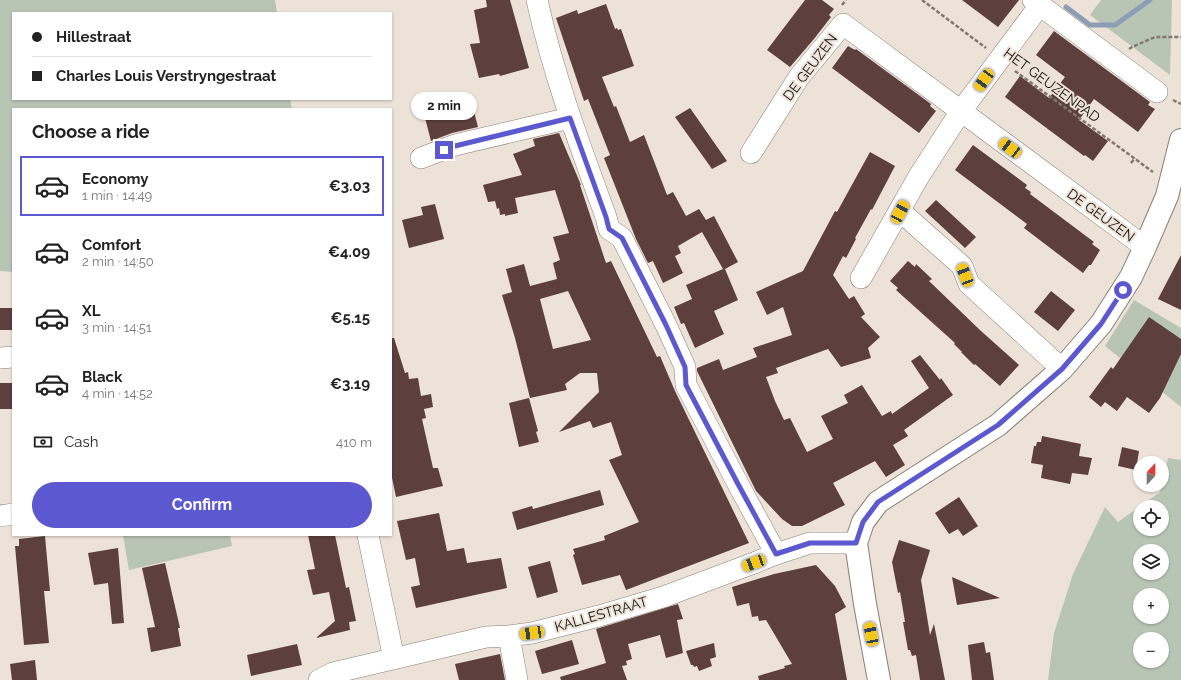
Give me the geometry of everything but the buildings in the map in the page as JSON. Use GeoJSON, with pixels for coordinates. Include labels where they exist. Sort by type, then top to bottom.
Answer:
{"type":"FeatureCollection","features":[{"type":"Feature","properties":{"kind":"street"},"geometry":{"type":"LineString","coordinates":[[537,0],[541,20],[570,118],[609,229],[622,238],[666,325],[685,367],[686,385],[776,554]]}},
{"type":"Feature","properties":{"kind":"street"},"geometry":{"type":"LineString","coordinates":[[861,278],[900,212],[919,176],[1036,3],[1157,92]]}},
{"type":"Feature","properties":{"kind":"street","name":"DE GEUZEN"},"geometry":{"type":"LineString","coordinates":[[751,153],[799,77],[843,24],[1145,247]]}},
{"type":"Feature","properties":{"kind":"street"},"geometry":{"type":"LineString","coordinates":[[421,158],[455,146],[570,118]]}},
{"type":"Feature","properties":{"kind":"street"},"geometry":{"type":"LineString","coordinates":[[879,680],[865,604],[856,543],[863,522],[878,502],[998,425],[1062,369],[1101,324],[1131,277],[1145,247],[1167,196],[1181,140]]}},
{"type":"Feature","properties":{"kind":"street"},"geometry":{"type":"LineString","coordinates":[[900,212],[962,266],[969,284],[1062,369]]}},
{"type":"Feature","properties":{"kind":"street"},"geometry":{"type":"LineString","coordinates":[[0,358],[12,358]]}},
{"type":"Feature","properties":{"kind":"street"},"geometry":{"type":"LineString","coordinates":[[0,516],[12,514]]}},
{"type":"Feature","properties":{"kind":"street"},"geometry":{"type":"LineString","coordinates":[[368,536],[394,659]]}},
{"type":"Feature","properties":{"kind":"street","name":"KALLESTRAAT"},"geometry":{"type":"LineString","coordinates":[[319,680],[333,673],[486,637],[532,633],[599,616],[663,597],[740,569],[776,554],[810,543],[856,543]]}},
{"type":"Feature","properties":{"kind":"street"},"geometry":{"type":"LineString","coordinates":[[509,636],[516,680]]}},
{"type":"Feature","properties":{"kind":"path","name":"HET GEUZENPAD"},"geometry":{"type":"LineString","coordinates":[[922,0],[999,59],[1170,184]]}},
{"type":"Feature","properties":{"kind":"path"},"geometry":{"type":"LineString","coordinates":[[1116,62],[1132,47],[1155,36],[1181,37]]}},
{"type":"Feature","properties":{"kind":"path"},"geometry":{"type":"LineString","coordinates":[[1131,163],[1135,158]]}},
{"type":"Feature","properties":{"kind":"green space"},"geometry":{"type":"Polygon","coordinates":[[[0,0],[275,0],[277,12],[12,12],[12,100],[290,100],[292,108],[12,108],[12,272],[0,271],[0,0]]]}},
{"type":"Feature","properties":{"kind":"green space"},"geometry":{"type":"Polygon","coordinates":[[[1101,0],[1172,0],[1170,75],[1090,15],[1101,0]]]}},
{"type":"Feature","properties":{"kind":"green space"},"geometry":{"type":"Polygon","coordinates":[[[1134,300],[1181,328],[1181,407],[1105,346],[1134,300]]]}},
{"type":"Feature","properties":{"kind":"green space"},"geometry":{"type":"Polygon","coordinates":[[[1169,458],[1181,460],[1181,680],[1048,680],[1054,633],[1073,574],[1105,507],[1118,522],[1133,511],[1133,536],[1169,536],[1169,500],[1149,500],[1160,492],[1169,492],[1169,458]]]}},
{"type":"Feature","properties":{"kind":"green space"},"geometry":{"type":"Polygon","coordinates":[[[123,536],[230,536],[232,546],[129,570],[123,536]]]}},
{"type":"Feature","properties":{"kind":"waterway"},"geometry":{"type":"LineString","coordinates":[[1066,7],[1090,25],[1115,25],[1150,0]]}},
{"type":"Feature","properties":{"kind":"route"},"geometry":{"type":"LineString","coordinates":[[444,150],[570,118],[609,229],[622,238],[666,325],[685,367],[686,385],[776,554],[810,543],[856,543],[863,522],[878,502],[998,425],[1062,369],[1101,324],[1123,290]]}}]}
